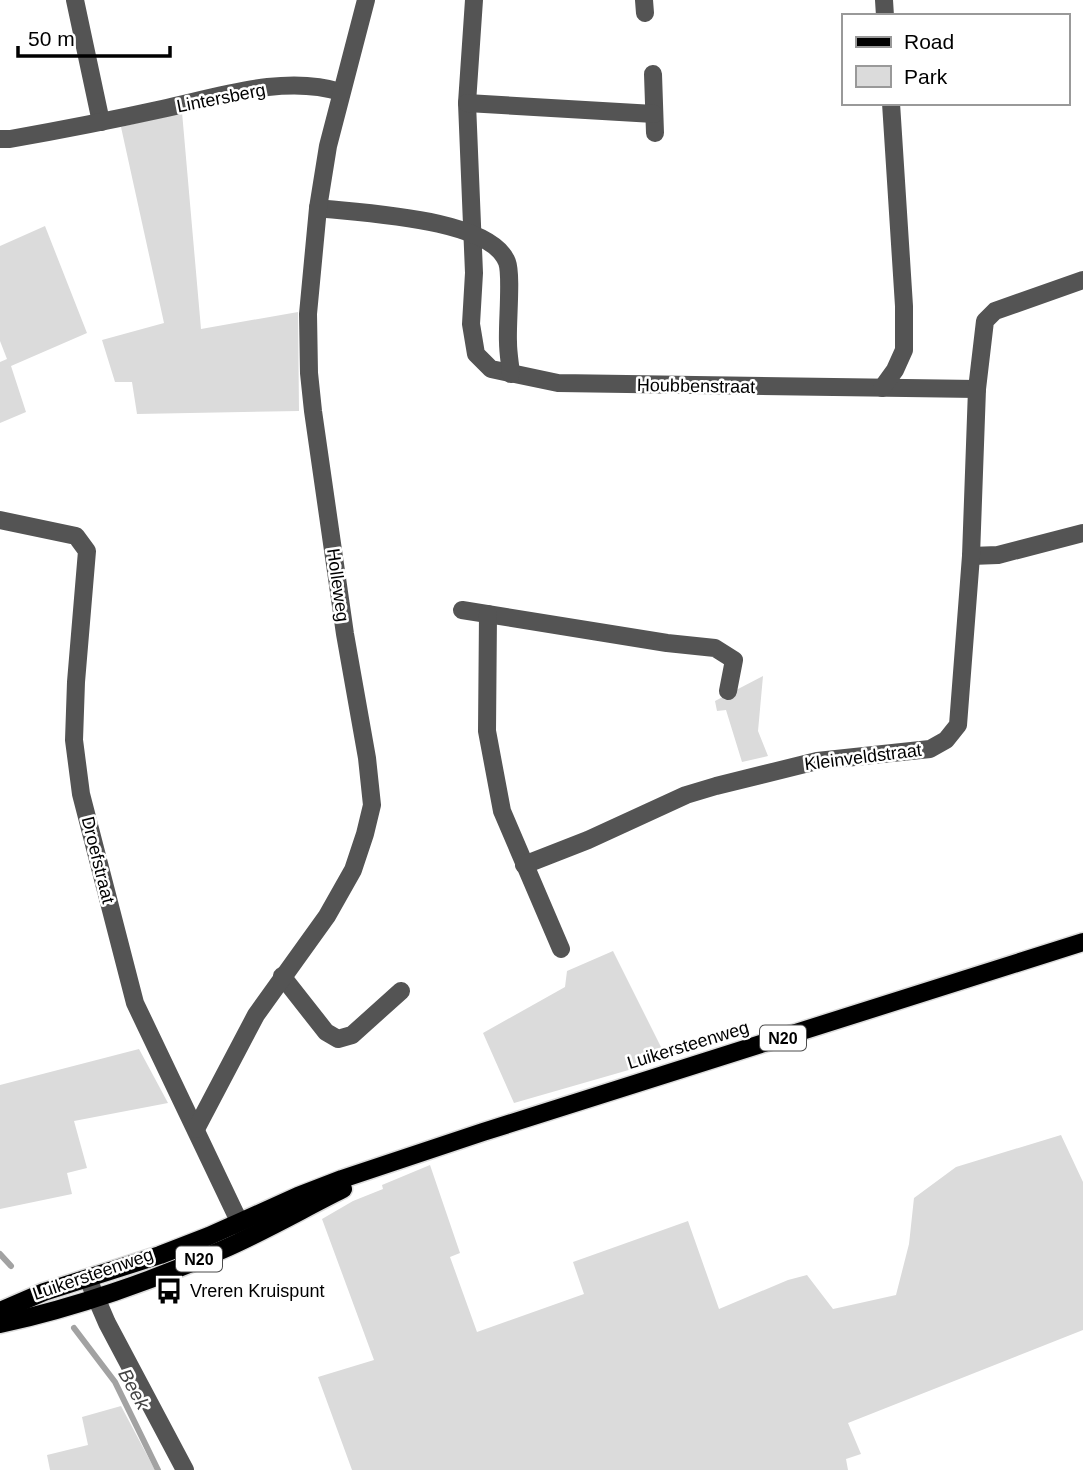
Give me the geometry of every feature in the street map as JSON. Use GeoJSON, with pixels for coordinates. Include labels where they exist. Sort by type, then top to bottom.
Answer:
{"type":"FeatureCollection","features":[{"type":"Feature","properties":{"kind":"main road","name":"Luikersteenweg"},"geometry":{"type":"LineString","coordinates":[[0,1324],[51,1313],[196,1261],[298,1196],[483,1132],[1083,942]]}},
{"type":"Feature","properties":{"kind":"main road","name":"Luikersteenweg"},"geometry":{"type":"LineString","coordinates":[[0,1311],[44,1293],[244,1230]]}},
{"type":"Feature","properties":{"kind":"street"},"geometry":{"type":"LineString","coordinates":[[75,0],[101,122]]}},
{"type":"Feature","properties":{"kind":"street","name":"Holleweg"},"geometry":{"type":"LineString","coordinates":[[196,1129],[214,1098],[236,1049],[282,976],[327,915],[353,870],[372,805],[367,758],[341,608],[309,373],[308,314],[318,208],[328,146],[366,0]]}},
{"type":"Feature","properties":{"kind":"street","name":"Houbbenstraat"},"geometry":{"type":"LineString","coordinates":[[474,0],[467,103],[474,273],[471,324],[476,354],[491,369],[558,383],[977,389]]}},
{"type":"Feature","properties":{"kind":"street"},"geometry":{"type":"LineString","coordinates":[[653,74],[654,133]]}},
{"type":"Feature","properties":{"kind":"street","name":"Lintersberg"},"geometry":{"type":"LineString","coordinates":[[0,139],[101,122],[261,89],[303,84],[341,92]]}},
{"type":"Feature","properties":{"kind":"street"},"geometry":{"type":"LineString","coordinates":[[467,103],[654,114]]}},
{"type":"Feature","properties":{"kind":"street"},"geometry":{"type":"LineString","coordinates":[[882,388],[895,370],[904,350],[904,306],[891,105]]}},
{"type":"Feature","properties":{"kind":"street"},"geometry":{"type":"LineString","coordinates":[[318,208],[431,222],[471,232],[500,250],[508,264],[508,342],[511,374]]}},
{"type":"Feature","properties":{"kind":"street","name":"Kleinveldstraat"},"geometry":{"type":"LineString","coordinates":[[524,865],[696,792],[817,761],[930,749],[946,740],[958,725],[971,556],[977,389],[985,321],[995,311],[1083,280]]}},
{"type":"Feature","properties":{"kind":"street","name":"Droefstraat"},"geometry":{"type":"LineString","coordinates":[[0,520],[76,536],[87,551],[74,740],[81,794],[135,1003],[244,1230]]}},
{"type":"Feature","properties":{"kind":"street"},"geometry":{"type":"LineString","coordinates":[[971,556],[998,555],[1083,533]]}},
{"type":"Feature","properties":{"kind":"street"},"geometry":{"type":"LineString","coordinates":[[462,610],[667,643],[715,648],[734,660],[728,691]]}},
{"type":"Feature","properties":{"kind":"street"},"geometry":{"type":"LineString","coordinates":[[488,614],[487,731],[502,811],[561,949]]}},
{"type":"Feature","properties":{"kind":"street"},"geometry":{"type":"LineString","coordinates":[[282,976],[326,1032],[338,1039],[352,1035],[401,992]]}},
{"type":"Feature","properties":{"kind":"street"},"geometry":{"type":"LineString","coordinates":[[88,1279],[94,1297],[186,1470]]}},
{"type":"Feature","properties":{"kind":"green space"},"geometry":{"type":"Polygon","coordinates":[[[182,112],[201,329],[298,312],[299,411],[137,414],[132,382],[115,382],[102,340],[164,323],[121,127],[182,112]]]}},
{"type":"Feature","properties":{"kind":"green space"},"geometry":{"type":"Polygon","coordinates":[[[45,226],[87,333],[11,366],[26,412],[0,423],[0,362],[7,359],[0,341],[0,246],[45,226]]]}},
{"type":"Feature","properties":{"kind":"green space"},"geometry":{"type":"Polygon","coordinates":[[[763,676],[758,731],[768,756],[742,762],[726,710],[717,711],[715,701],[763,676]]]}},
{"type":"Feature","properties":{"kind":"green space"},"geometry":{"type":"Polygon","coordinates":[[[613,951],[667,1059],[514,1103],[483,1033],[565,987],[567,971],[613,951]]]}},
{"type":"Feature","properties":{"kind":"green space"},"geometry":{"type":"Polygon","coordinates":[[[139,1049],[168,1103],[74,1121],[87,1168],[67,1173],[72,1194],[0,1209],[0,1085],[139,1049]]]}},
{"type":"Feature","properties":{"kind":"green space"},"geometry":{"type":"Polygon","coordinates":[[[1061,1135],[1083,1182],[1083,1330],[848,1423],[861,1454],[846,1459],[848,1470],[352,1470],[318,1377],[374,1360],[322,1219],[353,1201],[383,1189],[382,1185],[430,1165],[460,1253],[450,1257],[477,1332],[584,1294],[573,1262],[688,1221],[719,1309],[788,1280],[807,1275],[833,1309],[896,1295],[909,1244],[914,1198],[956,1167],[1061,1135]]]}},
{"type":"Feature","properties":{"kind":"green space"},"geometry":{"type":"Polygon","coordinates":[[[121,1406],[155,1470],[50,1470],[47,1455],[88,1445],[82,1417],[121,1406]]]}},
{"type":"Feature","properties":{"kind":"waterway","name":"Beek"},"geometry":{"type":"LineString","coordinates":[[0,1254],[11,1266]]}},
{"type":"Feature","properties":{"kind":"waterway","name":"Beek"},"geometry":{"type":"LineString","coordinates":[[74,1328],[115,1382],[158,1470]]}},
{"type":"Feature","properties":{"kind":"place","name":"Vreren Kruispunt"},"geometry":{"type":"Point","coordinates":[169,1291]}}]}
